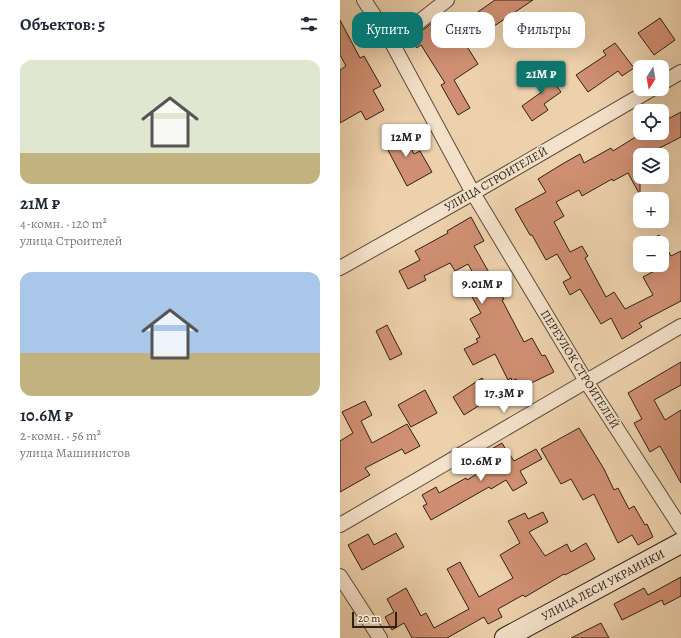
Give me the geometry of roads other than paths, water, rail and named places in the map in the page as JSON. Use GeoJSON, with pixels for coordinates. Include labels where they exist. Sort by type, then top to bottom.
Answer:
{"type":"FeatureCollection","features":[{"type":"Feature","properties":{"kind":"main road","name":"УЛИЦА ЛЕСИ УКРАИНКИ"},"geometry":{"type":"LineString","coordinates":[[505,638],[681,543]]}},
{"type":"Feature","properties":{"kind":"street","name":"ПЕРЕУЛОК СТРОИТЕЛЕЙ"},"geometry":{"type":"LineString","coordinates":[[364,0],[372,12]]}},
{"type":"Feature","properties":{"kind":"street"},"geometry":{"type":"LineString","coordinates":[[423,19],[447,0]]}},
{"type":"Feature","properties":{"kind":"street","name":"ПЕРЕУЛОК СТРОИТЕЛЕЙ"},"geometry":{"type":"LineString","coordinates":[[394,48],[473,193],[586,381],[681,528]]}},
{"type":"Feature","properties":{"kind":"street"},"geometry":{"type":"LineString","coordinates":[[669,79],[681,72]]}},
{"type":"Feature","properties":{"kind":"street","name":"УЛИЦА СТРОИТЕЛЕЙ"},"geometry":{"type":"LineString","coordinates":[[340,268],[640,96]]}},
{"type":"Feature","properties":{"kind":"street"},"geometry":{"type":"LineString","coordinates":[[340,525],[681,326]]}},
{"type":"Feature","properties":{"kind":"street"},"geometry":{"type":"LineString","coordinates":[[340,576],[380,638]]}}]}
